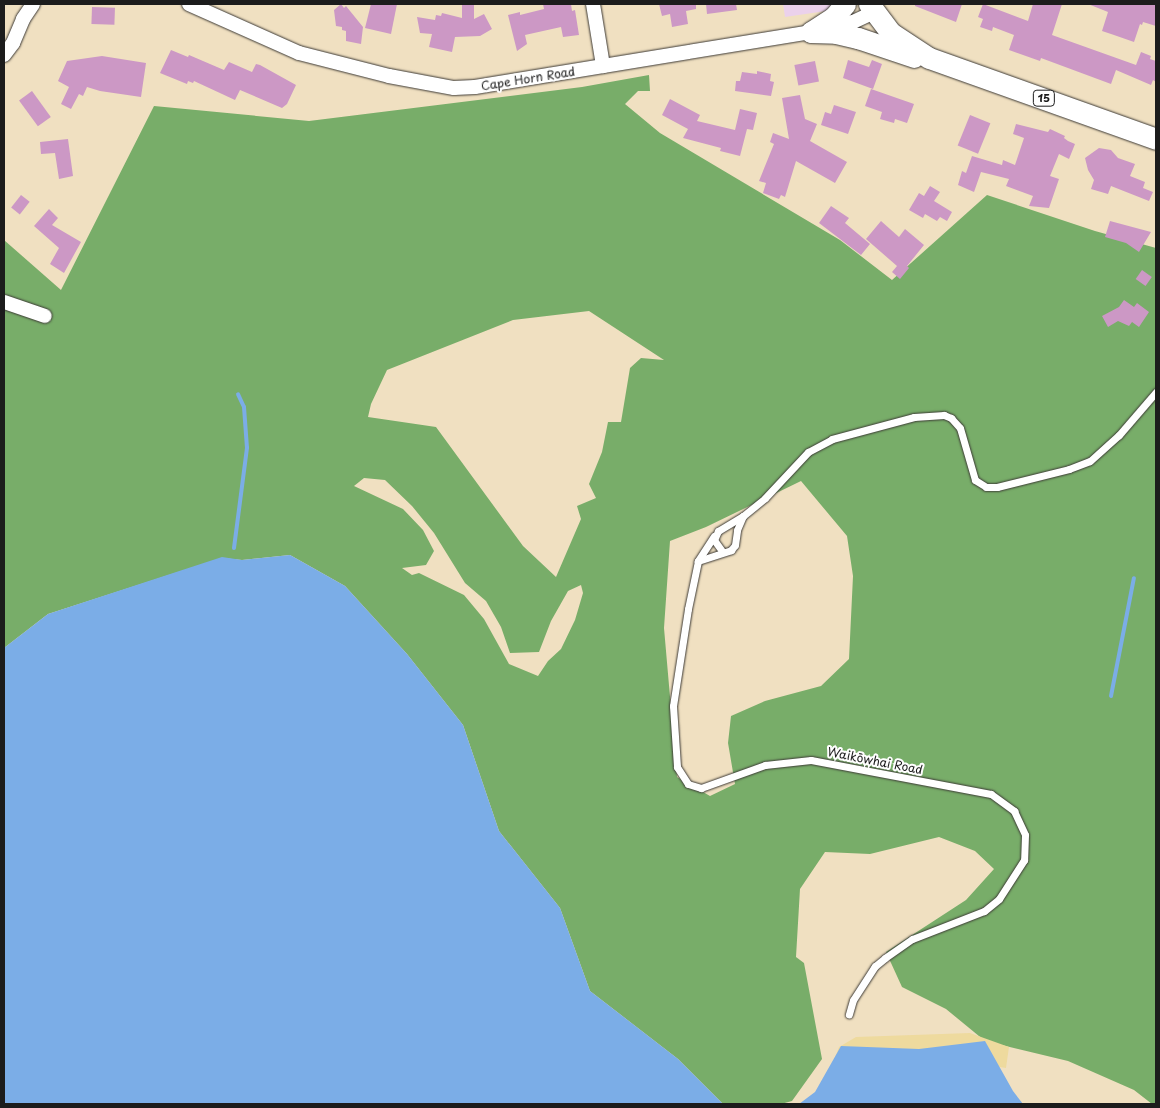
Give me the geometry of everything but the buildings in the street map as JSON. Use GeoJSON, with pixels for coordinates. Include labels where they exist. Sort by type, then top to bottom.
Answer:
{"type":"FeatureCollection","features":[{"type":"Feature","properties":{"kind":"main road"},"geometry":{"type":"LineString","coordinates":[[811,32],[834,17],[845,4]]}},
{"type":"Feature","properties":{"kind":"main road","name":"15"},"geometry":{"type":"LineString","coordinates":[[872,8],[891,33],[944,64],[1156,139]]}},
{"type":"Feature","properties":{"kind":"main road"},"geometry":{"type":"LineString","coordinates":[[811,32],[836,33],[858,38],[907,56],[944,64]]}},
{"type":"Feature","properties":{"kind":"street"},"geometry":{"type":"LineString","coordinates":[[4,55],[13,44],[22,19],[33,4]]}},
{"type":"Feature","properties":{"kind":"street","name":"Cape Horn Road"},"geometry":{"type":"LineString","coordinates":[[189,4],[299,54],[435,86],[454,88],[475,87],[811,32],[853,22],[872,8]]}},
{"type":"Feature","properties":{"kind":"street"},"geometry":{"type":"LineString","coordinates":[[593,4],[603,66]]}},
{"type":"Feature","properties":{"kind":"street"},"geometry":{"type":"LineString","coordinates":[[4,302],[45,316]]}},
{"type":"Feature","properties":{"kind":"lane","name":"Waikōwhai Road"},"geometry":{"type":"LineString","coordinates":[[849,1014],[858,993],[875,966],[912,939],[984,911],[999,899],[1024,860],[1025,835],[1014,811],[990,794],[811,760],[765,765],[701,788],[688,784],[678,768],[673,706],[688,609],[698,561],[714,536],[723,526],[743,516],[765,498],[815,447],[832,439],[924,416],[944,415],[956,422],[964,440],[975,480],[986,487],[997,487],[1069,469],[1090,461],[1102,452],[1156,392]]}},
{"type":"Feature","properties":{"kind":"lane"},"geometry":{"type":"LineString","coordinates":[[698,561],[731,550],[736,546],[737,530],[743,516]]}},
{"type":"Feature","properties":{"kind":"lane"},"geometry":{"type":"LineString","coordinates":[[714,536],[715,544],[722,552]]}},
{"type":"Feature","properties":{"kind":"shaded area"},"geometry":{"type":"Polygon","coordinates":[[[783,4],[833,4],[826,11],[785,17],[783,4]]]}},
{"type":"Feature","properties":{"kind":"green space"},"geometry":{"type":"Polygon","coordinates":[[[649,75],[650,91],[638,91],[625,104],[660,133],[840,240],[892,280],[987,195],[1095,231],[1156,248],[1156,1104],[1152,1104],[1134,1090],[1068,1061],[985,1041],[946,1009],[902,987],[886,952],[966,900],[994,869],[975,851],[939,837],[870,854],[825,852],[800,889],[796,957],[804,963],[822,1059],[792,1101],[781,1104],[723,1104],[678,1059],[590,991],[560,908],[499,831],[463,725],[407,654],[345,586],[290,555],[242,560],[222,558],[48,614],[4,648],[4,240],[61,290],[154,106],[309,121],[582,87],[649,75]],[[589,311],[513,320],[387,370],[371,404],[368,417],[436,427],[523,546],[556,577],[581,519],[577,506],[596,498],[589,484],[602,452],[608,422],[621,422],[630,368],[641,358],[664,360],[589,311]],[[364,478],[354,486],[403,509],[423,530],[434,551],[426,565],[402,568],[412,575],[419,573],[464,595],[484,619],[509,664],[538,676],[548,661],[561,649],[575,620],[583,593],[581,585],[568,591],[551,621],[539,652],[510,653],[501,627],[486,601],[465,583],[434,533],[412,506],[385,480],[364,478]],[[801,481],[706,527],[670,541],[664,628],[677,777],[710,796],[735,784],[728,743],[731,716],[765,701],[821,686],[849,659],[853,576],[847,536],[801,481]]]}},
{"type":"Feature","properties":{"kind":"sand"},"geometry":{"type":"Polygon","coordinates":[[[970,1033],[1009,1047],[1006,1068],[963,1061],[818,1104],[839,1047],[856,1037],[970,1033]]]}},
{"type":"Feature","properties":{"kind":"water"},"geometry":{"type":"Polygon","coordinates":[[[290,555],[345,586],[407,654],[463,725],[499,831],[560,908],[590,991],[678,1059],[723,1104],[4,1104],[4,648],[48,614],[222,557],[242,560],[290,555]]]}},
{"type":"Feature","properties":{"kind":"water"},"geometry":{"type":"Polygon","coordinates":[[[985,1041],[1013,1091],[1023,1104],[799,1104],[815,1092],[841,1046],[919,1049],[985,1041]]]}},
{"type":"Feature","properties":{"kind":"waterway"},"geometry":{"type":"LineString","coordinates":[[234,548],[247,448],[244,407],[238,394]]}},
{"type":"Feature","properties":{"kind":"waterway"},"geometry":{"type":"LineString","coordinates":[[1111,696],[1134,578]]}}]}
